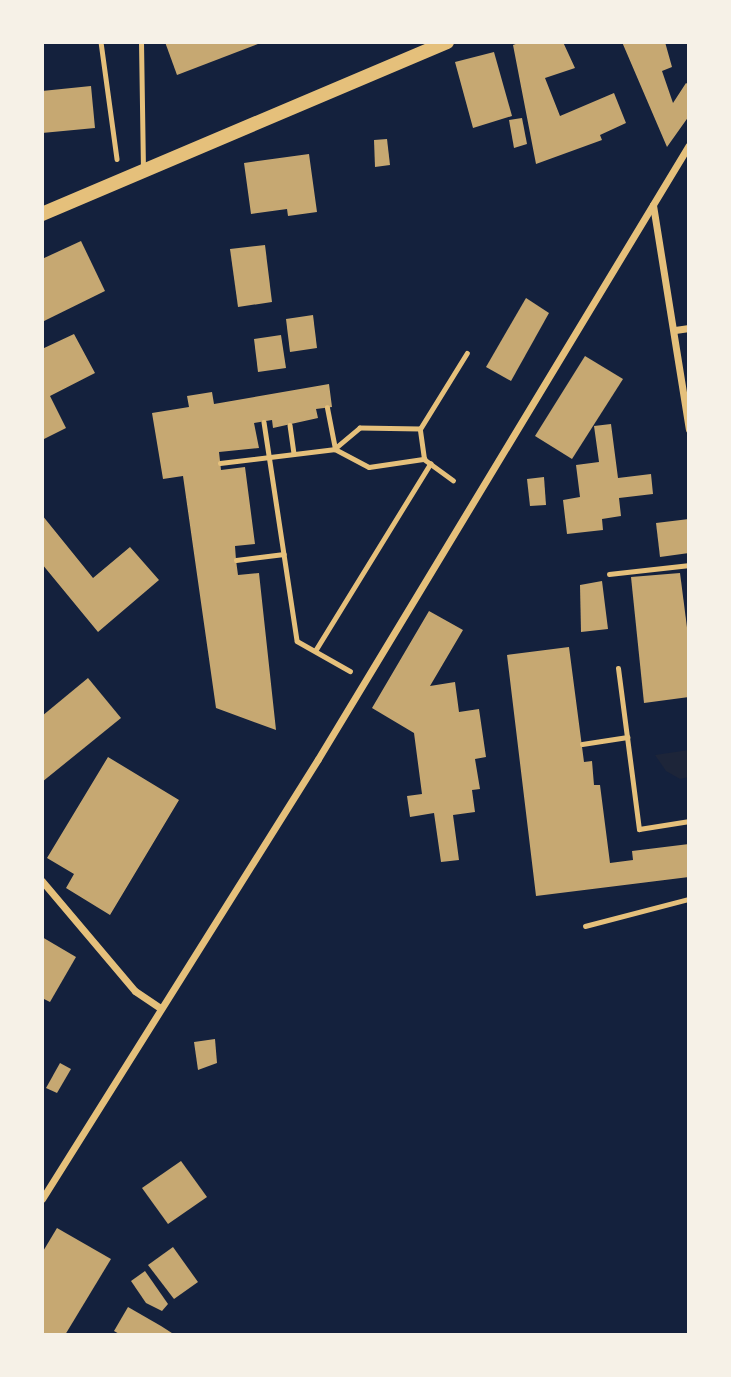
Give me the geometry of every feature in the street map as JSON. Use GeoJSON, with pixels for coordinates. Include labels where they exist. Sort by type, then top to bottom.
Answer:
{"type":"FeatureCollection","features":[{"type":"Feature","properties":{"kind":"main road"},"geometry":{"type":"LineString","coordinates":[[42,214],[143,168],[447,42]]}},
{"type":"Feature","properties":{"kind":"street"},"geometry":{"type":"LineString","coordinates":[[42,1199],[318,759],[689,145]]}},
{"type":"Feature","properties":{"kind":"street"},"geometry":{"type":"LineString","coordinates":[[653,204],[689,429]]}},
{"type":"Feature","properties":{"kind":"street"},"geometry":{"type":"LineString","coordinates":[[674,330],[689,327]]}},
{"type":"Feature","properties":{"kind":"street"},"geometry":{"type":"LineString","coordinates":[[42,881],[135,990],[160,1009]]}},
{"type":"Feature","properties":{"kind":"lane"},"geometry":{"type":"LineString","coordinates":[[141,42],[143,168]]}},
{"type":"Feature","properties":{"kind":"lane"},"geometry":{"type":"LineString","coordinates":[[618,668],[639,829],[689,821]]}},
{"type":"Feature","properties":{"kind":"lane"},"geometry":{"type":"LineString","coordinates":[[582,744],[627,737]]}},
{"type":"Feature","properties":{"kind":"path"},"geometry":{"type":"LineString","coordinates":[[101,42],[111,134],[122,177]]}},
{"type":"Feature","properties":{"kind":"path"},"geometry":{"type":"LineString","coordinates":[[453,480],[424,459],[420,429],[467,354]]}},
{"type":"Feature","properties":{"kind":"path"},"geometry":{"type":"LineString","coordinates":[[327,408],[335,449]]}},
{"type":"Feature","properties":{"kind":"path"},"geometry":{"type":"LineString","coordinates":[[264,422],[297,641],[338,665]]}},
{"type":"Feature","properties":{"kind":"path"},"geometry":{"type":"LineString","coordinates":[[290,425],[294,454]]}},
{"type":"Feature","properties":{"kind":"path"},"geometry":{"type":"LineString","coordinates":[[220,463],[335,449],[360,428],[420,429]]}},
{"type":"Feature","properties":{"kind":"path"},"geometry":{"type":"LineString","coordinates":[[335,449],[369,467],[424,459]]}},
{"type":"Feature","properties":{"kind":"path"},"geometry":{"type":"LineString","coordinates":[[315,652],[430,464]]}},
{"type":"Feature","properties":{"kind":"path"},"geometry":{"type":"LineString","coordinates":[[236,560],[284,554]]}},
{"type":"Feature","properties":{"kind":"path"},"geometry":{"type":"LineString","coordinates":[[609,574],[689,565]]}},
{"type":"Feature","properties":{"kind":"path"},"geometry":{"type":"LineString","coordinates":[[585,926],[689,899]]}},
{"type":"Feature","properties":{"kind":"shaded area"},"geometry":{"type":"Polygon","coordinates":[[[689,750],[689,777],[680,779],[666,771],[655,755],[689,750]]]}},
{"type":"Feature","properties":{"kind":"building"},"geometry":{"type":"Polygon","coordinates":[[[165,42],[263,42],[177,75],[165,42]]]}},
{"type":"Feature","properties":{"kind":"building"},"geometry":{"type":"Polygon","coordinates":[[[521,42],[563,42],[575,68],[545,78],[560,116],[614,93],[626,123],[600,135],[602,140],[536,164],[513,45],[521,42]]]}},
{"type":"Feature","properties":{"kind":"building"},"geometry":{"type":"Polygon","coordinates":[[[622,42],[665,42],[672,67],[662,71],[673,103],[686,83],[689,85],[689,116],[667,147],[622,42]]]}},
{"type":"Feature","properties":{"kind":"building"},"geometry":{"type":"Polygon","coordinates":[[[494,52],[512,116],[473,128],[455,62],[494,52]]]}},
{"type":"Feature","properties":{"kind":"building"},"geometry":{"type":"Polygon","coordinates":[[[91,86],[95,128],[42,133],[42,91],[91,86]]]}},
{"type":"Feature","properties":{"kind":"building"},"geometry":{"type":"Polygon","coordinates":[[[522,118],[527,144],[514,148],[509,120],[522,118]]]}},
{"type":"Feature","properties":{"kind":"building"},"geometry":{"type":"Polygon","coordinates":[[[387,139],[390,165],[375,167],[374,140],[387,139]]]}},
{"type":"Feature","properties":{"kind":"building"},"geometry":{"type":"Polygon","coordinates":[[[309,154],[317,212],[288,216],[287,209],[251,214],[244,163],[309,154]]]}},
{"type":"Feature","properties":{"kind":"building"},"geometry":{"type":"Polygon","coordinates":[[[81,241],[105,291],[42,322],[42,259],[81,241]]]}},
{"type":"Feature","properties":{"kind":"building"},"geometry":{"type":"Polygon","coordinates":[[[265,245],[272,302],[238,307],[230,249],[265,245]]]}},
{"type":"Feature","properties":{"kind":"building"},"geometry":{"type":"Polygon","coordinates":[[[526,298],[549,313],[511,381],[486,367],[526,298]]]}},
{"type":"Feature","properties":{"kind":"building"},"geometry":{"type":"Polygon","coordinates":[[[313,315],[317,348],[290,352],[286,319],[313,315]]]}},
{"type":"Feature","properties":{"kind":"building"},"geometry":{"type":"Polygon","coordinates":[[[74,334],[95,373],[50,396],[66,428],[42,440],[42,349],[74,334]]]}},
{"type":"Feature","properties":{"kind":"building"},"geometry":{"type":"Polygon","coordinates":[[[281,335],[286,368],[258,372],[254,339],[281,335]]]}},
{"type":"Feature","properties":{"kind":"building"},"geometry":{"type":"Polygon","coordinates":[[[585,356],[623,379],[572,459],[535,436],[585,356]]]}},
{"type":"Feature","properties":{"kind":"building"},"geometry":{"type":"Polygon","coordinates":[[[329,384],[332,407],[316,409],[318,418],[273,428],[272,420],[254,423],[259,448],[219,452],[221,470],[245,467],[255,544],[235,546],[236,560],[238,575],[259,573],[276,730],[216,708],[183,476],[163,479],[152,413],[189,407],[187,396],[212,392],[214,404],[329,384]]]}},
{"type":"Feature","properties":{"kind":"building"},"geometry":{"type":"Polygon","coordinates":[[[611,424],[618,478],[651,474],[653,494],[619,498],[621,516],[602,519],[603,530],[567,534],[563,500],[580,497],[576,465],[599,462],[594,426],[611,424]]]}},
{"type":"Feature","properties":{"kind":"building"},"geometry":{"type":"Polygon","coordinates":[[[544,477],[546,505],[530,506],[527,479],[544,477]]]}},
{"type":"Feature","properties":{"kind":"building"},"geometry":{"type":"Polygon","coordinates":[[[42,515],[93,578],[130,547],[159,580],[98,632],[42,564],[42,515]]]}},
{"type":"Feature","properties":{"kind":"building"},"geometry":{"type":"Polygon","coordinates":[[[689,519],[689,553],[660,557],[656,523],[689,519]]]}},
{"type":"Feature","properties":{"kind":"building"},"geometry":{"type":"Polygon","coordinates":[[[680,573],[689,643],[689,697],[644,703],[631,577],[680,573]]]}},
{"type":"Feature","properties":{"kind":"building"},"geometry":{"type":"Polygon","coordinates":[[[602,581],[608,629],[581,632],[580,585],[602,581]]]}},
{"type":"Feature","properties":{"kind":"building"},"geometry":{"type":"Polygon","coordinates":[[[429,611],[463,630],[430,686],[455,682],[459,712],[479,709],[486,757],[475,759],[480,789],[472,790],[475,812],[453,815],[459,860],[441,862],[434,813],[410,817],[407,796],[422,794],[414,733],[372,708],[429,611]]]}},
{"type":"Feature","properties":{"kind":"building"},"geometry":{"type":"Polygon","coordinates":[[[569,647],[584,762],[592,761],[594,785],[600,785],[610,863],[633,860],[632,851],[689,844],[689,877],[536,896],[507,655],[569,647]]]}},
{"type":"Feature","properties":{"kind":"building"},"geometry":{"type":"Polygon","coordinates":[[[88,678],[121,718],[42,782],[42,716],[88,678]]]}},
{"type":"Feature","properties":{"kind":"building"},"geometry":{"type":"Polygon","coordinates":[[[108,757],[179,800],[110,915],[66,888],[74,874],[47,858],[108,757]]]}},
{"type":"Feature","properties":{"kind":"building"},"geometry":{"type":"Polygon","coordinates":[[[42,937],[76,957],[50,1002],[42,998],[42,937]]]}},
{"type":"Feature","properties":{"kind":"building"},"geometry":{"type":"Polygon","coordinates":[[[215,1039],[217,1063],[198,1070],[194,1042],[215,1039]]]}},
{"type":"Feature","properties":{"kind":"building"},"geometry":{"type":"Polygon","coordinates":[[[60,1063],[71,1069],[57,1093],[46,1088],[60,1063]]]}},
{"type":"Feature","properties":{"kind":"building"},"geometry":{"type":"Polygon","coordinates":[[[181,1161],[207,1197],[168,1224],[142,1188],[181,1161]]]}},
{"type":"Feature","properties":{"kind":"building"},"geometry":{"type":"Polygon","coordinates":[[[57,1228],[111,1259],[65,1335],[42,1335],[42,1253],[57,1228]]]}},
{"type":"Feature","properties":{"kind":"building"},"geometry":{"type":"Polygon","coordinates":[[[173,1247],[198,1282],[174,1299],[148,1265],[173,1247]]]}},
{"type":"Feature","properties":{"kind":"building"},"geometry":{"type":"Polygon","coordinates":[[[145,1271],[168,1304],[162,1311],[146,1303],[131,1281],[145,1271]]]}},
{"type":"Feature","properties":{"kind":"building"},"geometry":{"type":"Polygon","coordinates":[[[128,1307],[175,1335],[121,1335],[114,1331],[128,1307]]]}}]}
